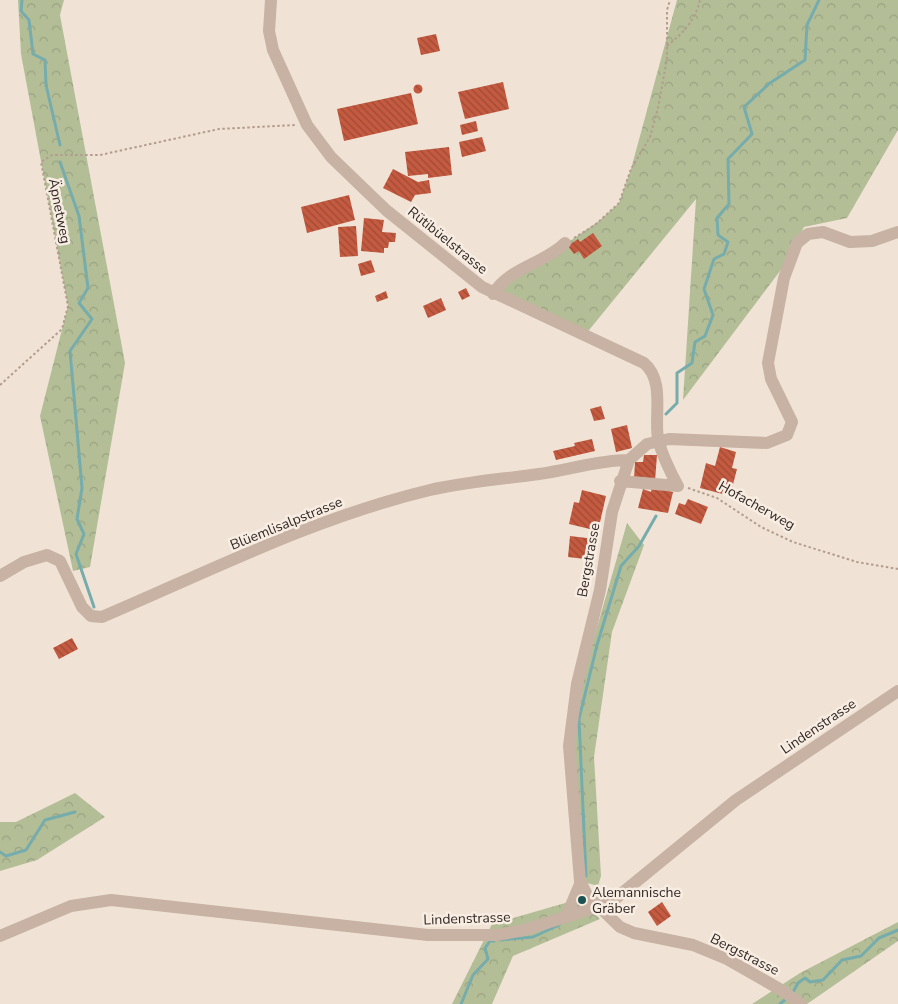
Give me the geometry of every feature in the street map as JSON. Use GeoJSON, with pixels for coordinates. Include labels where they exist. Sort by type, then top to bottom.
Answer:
{"type":"FeatureCollection","features":[{"type":"Feature","properties":{"kind":"street","name":"Rütibüelstrasse"},"geometry":{"type":"LineString","coordinates":[[271,0],[269,31],[273,50],[307,125],[331,157],[386,210],[471,280],[494,294],[585,335],[644,364],[651,370],[656,393],[658,440]]}},
{"type":"Feature","properties":{"kind":"street","name":"Bergstrasse"},"geometry":{"type":"LineString","coordinates":[[800,1003],[783,991],[727,959],[692,945],[634,933],[620,927],[598,907],[580,884],[569,746],[577,684],[600,590],[611,521],[620,481],[628,460],[646,444],[658,440],[681,438],[767,443],[787,435],[792,422],[771,379],[768,363],[784,278],[797,243],[808,234],[824,232],[850,242],[872,241],[898,232]]}},
{"type":"Feature","properties":{"kind":"street"},"geometry":{"type":"LineString","coordinates":[[494,294],[500,283],[509,276],[554,254],[565,243]]}},
{"type":"Feature","properties":{"kind":"street"},"geometry":{"type":"LineString","coordinates":[[620,481],[678,486],[658,440]]}},
{"type":"Feature","properties":{"kind":"street","name":"Blüemlisalpstrasse"},"geometry":{"type":"LineString","coordinates":[[0,576],[24,562],[46,555],[60,561],[82,607],[91,616],[102,617],[279,539],[372,506],[432,489],[551,472],[613,460],[628,460]]}},
{"type":"Feature","properties":{"kind":"street","name":"Lindenstrasse"},"geometry":{"type":"LineString","coordinates":[[0,936],[70,906],[111,900],[428,935],[497,935],[524,930],[610,903],[736,800],[898,691]]}},
{"type":"Feature","properties":{"kind":"street"},"geometry":{"type":"LineString","coordinates":[[567,915],[580,884]]}},
{"type":"Feature","properties":{"kind":"path"},"geometry":{"type":"LineString","coordinates":[[565,243],[595,225],[619,203],[631,169],[650,138],[667,59],[667,10],[670,0]]}},
{"type":"Feature","properties":{"kind":"path"},"geometry":{"type":"LineString","coordinates":[[667,46],[686,29],[698,10],[700,0]]}},
{"type":"Feature","properties":{"kind":"path","name":"Äpnetweg"},"geometry":{"type":"LineString","coordinates":[[0,386],[62,329],[68,306],[41,162],[52,155],[100,155],[219,129],[307,125]]}},
{"type":"Feature","properties":{"kind":"path","name":"Hofacherweg"},"geometry":{"type":"LineString","coordinates":[[678,486],[717,498],[761,527],[793,542],[857,562],[898,569]]}},
{"type":"Feature","properties":{"kind":"green space"},"geometry":{"type":"Polygon","coordinates":[[[18,0],[64,0],[60,15],[125,363],[90,567],[73,571],[40,416],[68,306],[21,54],[18,0]]]}},
{"type":"Feature","properties":{"kind":"green space"},"geometry":{"type":"Polygon","coordinates":[[[677,0],[898,0],[898,130],[847,218],[804,227],[786,263],[683,400],[696,199],[585,335],[493,294],[599,221],[619,203],[631,169],[677,0]]]}},
{"type":"Feature","properties":{"kind":"green space"},"geometry":{"type":"Polygon","coordinates":[[[627,523],[644,545],[612,632],[594,757],[601,876],[598,886],[580,881],[570,777],[577,697],[627,523]]]}},
{"type":"Feature","properties":{"kind":"green space"},"geometry":{"type":"Polygon","coordinates":[[[75,793],[105,817],[37,860],[0,871],[0,822],[16,822],[75,793]]]}},
{"type":"Feature","properties":{"kind":"green space"},"geometry":{"type":"Polygon","coordinates":[[[579,899],[600,919],[513,956],[492,1004],[452,1004],[492,924],[579,899]]]}},
{"type":"Feature","properties":{"kind":"green space"},"geometry":{"type":"Polygon","coordinates":[[[898,922],[898,941],[807,1004],[752,1004],[800,973],[898,922]]]}},
{"type":"Feature","properties":{"kind":"building"},"geometry":{"type":"Polygon","coordinates":[[[436,34],[440,51],[421,55],[417,38],[436,34]]]}},
{"type":"Feature","properties":{"kind":"building"},"geometry":{"type":"Polygon","coordinates":[[[503,82],[509,109],[465,119],[458,92],[503,82]]]}},
{"type":"Feature","properties":{"kind":"building"},"geometry":{"type":"Polygon","coordinates":[[[418,85],[422,89],[418,93],[414,89],[418,85]]]}},
{"type":"Feature","properties":{"kind":"building"},"geometry":{"type":"Polygon","coordinates":[[[411,93],[418,124],[344,141],[337,109],[411,93]]]}},
{"type":"Feature","properties":{"kind":"building"},"geometry":{"type":"Polygon","coordinates":[[[476,121],[478,131],[462,135],[460,125],[476,121]]]}},
{"type":"Feature","properties":{"kind":"building"},"geometry":{"type":"Polygon","coordinates":[[[482,137],[486,151],[462,157],[459,142],[482,137]]]}},
{"type":"Feature","properties":{"kind":"building"},"geometry":{"type":"Polygon","coordinates":[[[449,147],[452,175],[428,178],[428,174],[408,176],[405,152],[449,147]]]}},
{"type":"Feature","properties":{"kind":"building"},"geometry":{"type":"Polygon","coordinates":[[[393,169],[418,182],[429,180],[431,193],[415,195],[411,202],[383,188],[393,169]]]}},
{"type":"Feature","properties":{"kind":"building"},"geometry":{"type":"Polygon","coordinates":[[[349,195],[355,220],[307,233],[301,207],[349,195]]]}},
{"type":"Feature","properties":{"kind":"building"},"geometry":{"type":"Polygon","coordinates":[[[364,218],[384,220],[382,232],[396,233],[395,242],[389,242],[388,248],[384,248],[384,253],[361,251],[364,218]]]}},
{"type":"Feature","properties":{"kind":"building"},"geometry":{"type":"Polygon","coordinates":[[[356,226],[358,256],[340,257],[338,227],[356,226]]]}},
{"type":"Feature","properties":{"kind":"building"},"geometry":{"type":"Polygon","coordinates":[[[593,233],[602,246],[584,259],[579,251],[574,254],[568,246],[578,239],[580,242],[593,233]]]}},
{"type":"Feature","properties":{"kind":"building"},"geometry":{"type":"Polygon","coordinates":[[[371,260],[375,272],[361,276],[358,264],[371,260]]]}},
{"type":"Feature","properties":{"kind":"building"},"geometry":{"type":"Polygon","coordinates":[[[466,288],[470,296],[462,300],[458,292],[466,288]]]}},
{"type":"Feature","properties":{"kind":"building"},"geometry":{"type":"Polygon","coordinates":[[[386,291],[388,298],[377,302],[375,296],[386,291]]]}},
{"type":"Feature","properties":{"kind":"building"},"geometry":{"type":"Polygon","coordinates":[[[441,298],[446,310],[428,318],[423,306],[441,298]]]}},
{"type":"Feature","properties":{"kind":"building"},"geometry":{"type":"Polygon","coordinates":[[[601,406],[605,419],[594,421],[590,409],[601,406]]]}},
{"type":"Feature","properties":{"kind":"building"},"geometry":{"type":"Polygon","coordinates":[[[627,425],[632,448],[616,452],[611,429],[627,425]]]}},
{"type":"Feature","properties":{"kind":"building"},"geometry":{"type":"Polygon","coordinates":[[[592,439],[595,451],[556,460],[553,451],[575,446],[574,443],[592,439]]]}},
{"type":"Feature","properties":{"kind":"building"},"geometry":{"type":"Polygon","coordinates":[[[720,447],[736,452],[732,468],[737,469],[730,496],[700,488],[706,463],[715,466],[720,447]]]}},
{"type":"Feature","properties":{"kind":"building"},"geometry":{"type":"Polygon","coordinates":[[[644,455],[657,455],[655,481],[634,479],[635,462],[643,462],[644,455]]]}},
{"type":"Feature","properties":{"kind":"building"},"geometry":{"type":"Polygon","coordinates":[[[652,487],[673,492],[668,513],[638,508],[643,489],[651,492],[652,487]]]}},
{"type":"Feature","properties":{"kind":"building"},"geometry":{"type":"Polygon","coordinates":[[[582,490],[606,496],[598,531],[569,524],[574,502],[579,503],[582,490]]]}},
{"type":"Feature","properties":{"kind":"building"},"geometry":{"type":"Polygon","coordinates":[[[688,499],[708,507],[701,524],[675,514],[679,503],[685,505],[688,499]]]}},
{"type":"Feature","properties":{"kind":"building"},"geometry":{"type":"Polygon","coordinates":[[[570,536],[595,539],[593,560],[568,557],[570,536]]]}},
{"type":"Feature","properties":{"kind":"building"},"geometry":{"type":"Polygon","coordinates":[[[72,638],[78,649],[59,659],[53,648],[72,638]]]}},
{"type":"Feature","properties":{"kind":"building"},"geometry":{"type":"Polygon","coordinates":[[[662,902],[671,916],[657,926],[648,912],[662,902]]]}},
{"type":"Feature","properties":{"kind":"waterway"},"geometry":{"type":"LineString","coordinates":[[22,0],[21,11],[29,20],[33,54],[45,60],[46,85],[60,145]]}},
{"type":"Feature","properties":{"kind":"waterway"},"geometry":{"type":"LineString","coordinates":[[666,414],[677,403],[677,373],[692,363],[695,342],[705,336],[713,315],[704,289],[714,259],[724,254],[728,242],[718,235],[717,218],[729,204],[728,159],[752,134],[744,107],[770,83],[805,60],[807,25],[819,0]]}},
{"type":"Feature","properties":{"kind":"waterway"},"geometry":{"type":"LineString","coordinates":[[60,162],[79,216],[88,288],[79,303],[92,319],[70,351],[82,488],[77,519],[84,534],[76,554],[94,607]]}},
{"type":"Feature","properties":{"kind":"waterway"},"geometry":{"type":"LineString","coordinates":[[586,876],[579,719],[597,645],[621,566],[639,546],[656,516]]}},
{"type":"Feature","properties":{"kind":"waterway"},"geometry":{"type":"LineString","coordinates":[[0,852],[6,856],[26,850],[45,820],[75,812]]}},
{"type":"Feature","properties":{"kind":"waterway"},"geometry":{"type":"LineString","coordinates":[[500,940],[533,937],[559,925]]}},
{"type":"Feature","properties":{"kind":"waterway"},"geometry":{"type":"LineString","coordinates":[[792,994],[798,983],[805,978],[810,982],[823,980],[842,960],[861,956],[879,938],[898,930]]}},
{"type":"Feature","properties":{"kind":"waterway"},"geometry":{"type":"LineString","coordinates":[[461,1004],[473,975],[488,959],[485,948],[490,941],[494,941]]}},
{"type":"Feature","properties":{"kind":"waterway"},"geometry":{"type":"LineString","coordinates":[[780,1004],[787,998]]}},
{"type":"Feature","properties":{"kind":"place","name":"Alemannische Gräber"},"geometry":{"type":"Point","coordinates":[582,900]}}]}
